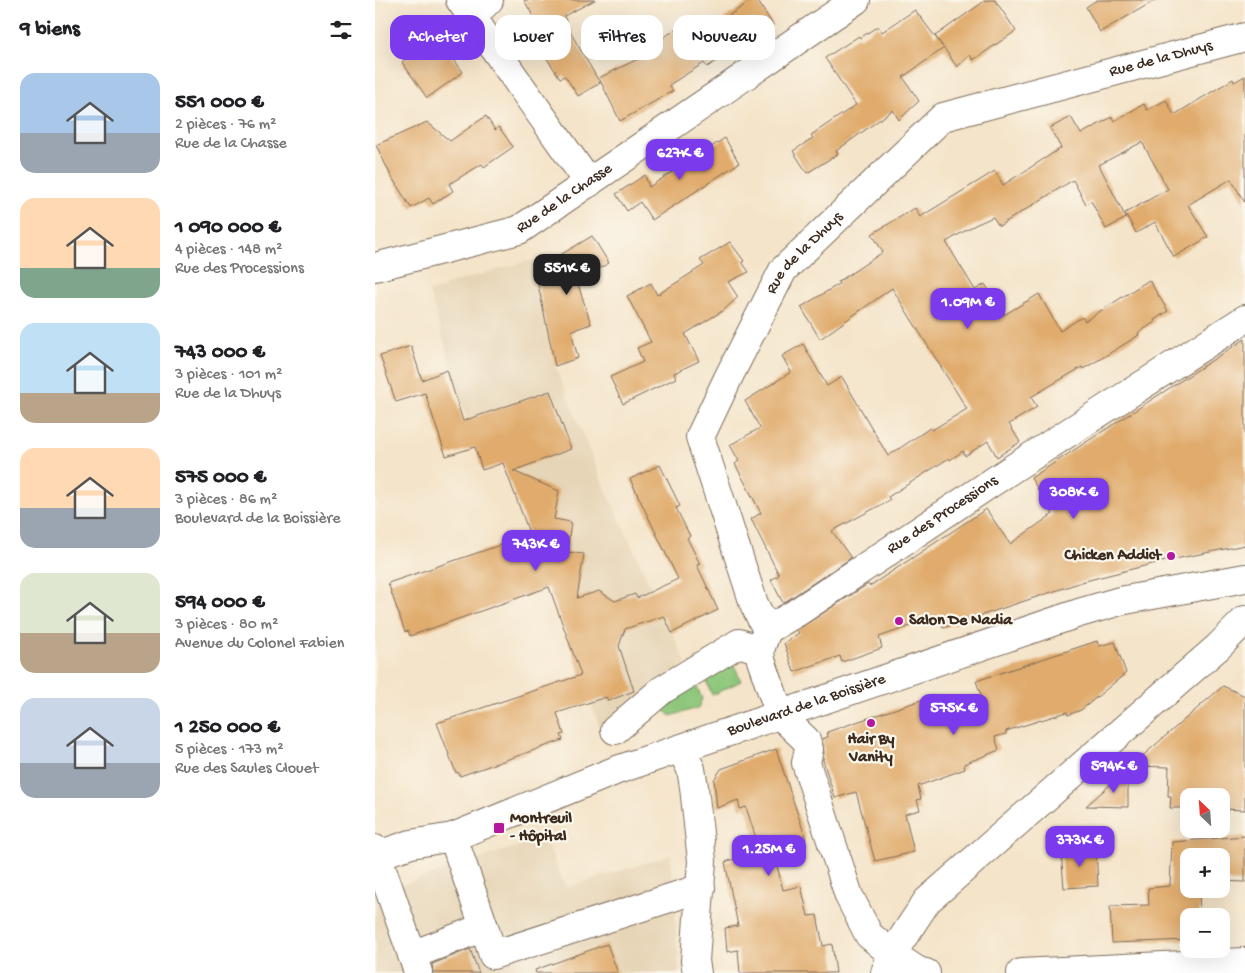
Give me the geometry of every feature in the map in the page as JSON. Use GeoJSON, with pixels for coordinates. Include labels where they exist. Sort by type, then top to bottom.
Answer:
{"type":"FeatureCollection","features":[{"type":"Feature","properties":{"kind":"street","name":"Rue de la Chasse"},"geometry":{"type":"LineString","coordinates":[[375,267],[519,230],[856,0]]}},
{"type":"Feature","properties":{"kind":"street"},"geometry":{"type":"LineString","coordinates":[[474,6],[589,183]]}},
{"type":"Feature","properties":{"kind":"street","name":"Rue de la Dhuys"},"geometry":{"type":"LineString","coordinates":[[780,715],[761,660],[764,640],[754,604],[700,437],[783,270],[943,117],[1245,37]]}},
{"type":"Feature","properties":{"kind":"street","name":"Rue des Processions"},"geometry":{"type":"LineString","coordinates":[[764,640],[796,613],[1015,467],[1245,319]]}},
{"type":"Feature","properties":{"kind":"street","name":"Boulevard de la Boissière"},"geometry":{"type":"LineString","coordinates":[[376,853],[411,844],[453,837],[617,770],[1079,613],[1121,601],[1245,578]]}},
{"type":"Feature","properties":{"kind":"street"},"geometry":{"type":"LineString","coordinates":[[888,964],[927,901],[1218,647],[1245,620]]}},
{"type":"Feature","properties":{"kind":"street"},"geometry":{"type":"LineString","coordinates":[[615,730],[662,690],[739,643],[764,640]]}},
{"type":"Feature","properties":{"kind":"street"},"geometry":{"type":"LineString","coordinates":[[780,715],[806,740],[809,748],[806,763],[849,896],[869,934],[888,964],[927,973]]}},
{"type":"Feature","properties":{"kind":"street"},"geometry":{"type":"LineString","coordinates":[[681,749],[691,769],[702,861],[695,960],[697,973]]}},
{"type":"Feature","properties":{"kind":"street"},"geometry":{"type":"LineString","coordinates":[[453,837],[493,955],[701,888]]}},
{"type":"Feature","properties":{"kind":"street"},"geometry":{"type":"LineString","coordinates":[[376,853],[415,964],[484,927]]}},
{"type":"Feature","properties":{"kind":"street"},"geometry":{"type":"LineString","coordinates":[[1021,973],[1245,962]]}},
{"type":"Feature","properties":{"kind":"shaded area"},"geometry":{"type":"Polygon","coordinates":[[[532,260],[554,363],[600,477],[686,663],[602,733],[503,464],[482,470],[429,291],[444,289],[444,285],[532,260]]]}},
{"type":"Feature","properties":{"kind":"shaded area"},"geometry":{"type":"Polygon","coordinates":[[[544,837],[566,888],[671,855],[679,973],[375,973],[375,894],[544,837]]]}},
{"type":"Feature","properties":{"kind":"green space"},"geometry":{"type":"Polygon","coordinates":[[[731,658],[741,681],[712,695],[704,675],[731,658]]]}},
{"type":"Feature","properties":{"kind":"green space"},"geometry":{"type":"Polygon","coordinates":[[[694,679],[702,699],[698,708],[670,716],[659,704],[694,679]]]}},
{"type":"Feature","properties":{"kind":"building"},"geometry":{"type":"Polygon","coordinates":[[[524,0],[595,0],[566,15],[533,15],[524,0]]]}},
{"type":"Feature","properties":{"kind":"building"},"geometry":{"type":"Polygon","coordinates":[[[752,0],[757,0],[767,15],[730,15],[752,0]]]}},
{"type":"Feature","properties":{"kind":"building"},"geometry":{"type":"Polygon","coordinates":[[[986,0],[995,0],[1016,31],[973,60],[970,55],[957,67],[944,48],[903,77],[919,101],[899,120],[893,110],[836,151],[838,154],[807,173],[793,151],[813,138],[811,135],[856,105],[825,58],[878,26],[882,32],[915,10],[943,47],[935,36],[986,0]]]}},
{"type":"Feature","properties":{"kind":"building"},"geometry":{"type":"Polygon","coordinates":[[[1097,0],[1156,0],[1100,32],[1086,7],[1097,0]]]}},
{"type":"Feature","properties":{"kind":"building"},"geometry":{"type":"Polygon","coordinates":[[[673,31],[673,60],[718,60],[707,67],[704,63],[669,85],[673,91],[620,121],[599,78],[636,60],[663,60],[663,38],[673,31]]]}},
{"type":"Feature","properties":{"kind":"building"},"geometry":{"type":"Polygon","coordinates":[[[571,32],[581,51],[581,60],[586,60],[600,83],[578,96],[565,76],[560,78],[548,60],[571,60],[571,32]]]}},
{"type":"Feature","properties":{"kind":"building"},"geometry":{"type":"Polygon","coordinates":[[[405,60],[454,60],[463,72],[427,98],[402,62],[405,60]]]}},
{"type":"Feature","properties":{"kind":"building"},"geometry":{"type":"Polygon","coordinates":[[[1245,76],[1245,203],[1231,179],[1188,205],[1208,237],[1174,257],[1155,222],[1136,233],[1125,213],[1168,189],[1142,142],[1099,165],[1126,218],[1106,229],[1091,201],[1086,204],[1073,180],[999,226],[993,217],[946,242],[975,290],[985,284],[1004,315],[1039,294],[1060,331],[1082,317],[1085,321],[1149,280],[1168,311],[1138,333],[1139,335],[1083,369],[1082,367],[1031,397],[1037,407],[1009,424],[1020,442],[997,457],[988,441],[965,456],[963,451],[888,497],[890,500],[832,531],[851,558],[783,603],[771,580],[779,575],[751,519],[761,513],[735,464],[739,461],[730,445],[760,428],[745,401],[791,372],[782,356],[803,344],[827,386],[842,377],[888,456],[930,428],[932,430],[967,409],[892,288],[820,339],[801,307],[839,284],[838,282],[883,252],[872,234],[915,208],[920,217],[995,171],[1003,185],[1061,148],[1050,128],[1071,117],[1081,134],[1112,117],[1114,121],[1144,104],[1147,110],[1166,100],[1174,115],[1233,79],[1234,82],[1245,76]]]}},
{"type":"Feature","properties":{"kind":"building"},"geometry":{"type":"Polygon","coordinates":[[[486,116],[495,130],[499,127],[513,147],[484,167],[482,164],[449,184],[453,191],[433,204],[429,198],[411,208],[391,176],[376,145],[427,122],[450,141],[486,116]]]}},
{"type":"Feature","properties":{"kind":"building"},"geometry":{"type":"Polygon","coordinates":[[[725,138],[739,163],[652,220],[640,202],[627,211],[616,194],[645,175],[649,187],[725,138]]]}},
{"type":"Feature","properties":{"kind":"building"},"geometry":{"type":"Polygon","coordinates":[[[592,236],[609,263],[577,281],[591,324],[571,331],[578,358],[555,366],[535,270],[592,236]]]}},
{"type":"Feature","properties":{"kind":"building"},"geometry":{"type":"Polygon","coordinates":[[[730,242],[744,261],[742,262],[749,272],[728,282],[738,297],[724,310],[685,334],[699,361],[674,373],[676,378],[623,404],[610,377],[643,362],[637,348],[651,342],[627,296],[651,283],[657,295],[704,265],[700,260],[730,242]]]}},
{"type":"Feature","properties":{"kind":"building"},"geometry":{"type":"Polygon","coordinates":[[[1245,339],[1245,545],[1160,562],[1085,581],[943,628],[939,616],[879,637],[882,648],[842,662],[840,656],[794,672],[784,643],[799,633],[797,630],[868,584],[870,586],[986,509],[1010,544],[1053,514],[1031,478],[1245,339]]]}},
{"type":"Feature","properties":{"kind":"building"},"geometry":{"type":"Polygon","coordinates":[[[411,346],[422,380],[447,370],[463,421],[550,391],[571,449],[513,471],[559,491],[554,519],[571,522],[567,552],[584,554],[577,598],[599,591],[615,601],[635,594],[637,598],[678,579],[630,479],[660,465],[680,506],[676,508],[690,536],[687,538],[700,564],[697,565],[718,610],[672,633],[664,616],[625,629],[619,646],[634,691],[608,701],[606,697],[557,713],[564,734],[561,735],[563,740],[460,776],[458,772],[456,773],[437,723],[581,675],[549,587],[410,636],[408,631],[405,632],[388,583],[530,535],[503,463],[482,470],[475,447],[446,456],[425,393],[396,402],[380,356],[411,346]]]}},
{"type":"Feature","properties":{"kind":"building"},"geometry":{"type":"Polygon","coordinates":[[[1097,641],[1099,646],[1115,642],[1126,673],[1081,710],[1068,715],[1067,712],[1006,731],[1006,734],[995,737],[999,750],[964,764],[965,769],[918,786],[921,799],[917,800],[920,810],[905,814],[914,852],[875,861],[856,792],[835,798],[823,760],[822,739],[828,737],[827,732],[933,696],[938,711],[981,695],[976,681],[1097,641]]]}},
{"type":"Feature","properties":{"kind":"building"},"geometry":{"type":"Polygon","coordinates":[[[1223,686],[1245,696],[1245,810],[1230,809],[1230,788],[1180,788],[1180,808],[1170,808],[1171,796],[1168,796],[1169,767],[1131,766],[1223,686]]]}},
{"type":"Feature","properties":{"kind":"building"},"geometry":{"type":"Polygon","coordinates":[[[776,749],[806,839],[773,849],[783,890],[801,886],[808,916],[817,915],[823,946],[832,944],[836,973],[740,973],[738,950],[727,952],[725,928],[738,926],[725,862],[760,851],[746,807],[740,809],[738,800],[717,808],[714,780],[721,769],[776,749]]]}},
{"type":"Feature","properties":{"kind":"building"},"geometry":{"type":"Polygon","coordinates":[[[1128,769],[1128,807],[1086,806],[1128,769]]]}},
{"type":"Feature","properties":{"kind":"building"},"geometry":{"type":"Polygon","coordinates":[[[1245,836],[1245,882],[1230,881],[1230,848],[1180,848],[1180,898],[1199,898],[1200,908],[1180,908],[1180,940],[1112,943],[1110,906],[1149,905],[1148,888],[1170,886],[1172,842],[1245,836]]]}},
{"type":"Feature","properties":{"kind":"building"},"geometry":{"type":"Polygon","coordinates":[[[1096,847],[1098,886],[1064,888],[1061,850],[1096,847]]]}},
{"type":"Feature","properties":{"kind":"building"},"geometry":{"type":"Polygon","coordinates":[[[607,944],[618,973],[536,973],[535,970],[607,944]]]}},
{"type":"Feature","properties":{"kind":"building"},"geometry":{"type":"Polygon","coordinates":[[[470,949],[479,973],[433,973],[432,964],[470,949]]]}},
{"type":"Feature","properties":{"kind":"place","name":"Chicken Addict"},"geometry":{"type":"Point","coordinates":[1171,556]}},
{"type":"Feature","properties":{"kind":"place","name":"Salon De Nadia"},"geometry":{"type":"Point","coordinates":[899,621]}},
{"type":"Feature","properties":{"kind":"place","name":"Hair By Vanity"},"geometry":{"type":"Point","coordinates":[871,723]}},
{"type":"Feature","properties":{"kind":"place","name":"Montreuil - Hôpital"},"geometry":{"type":"Point","coordinates":[499,828]}}]}
